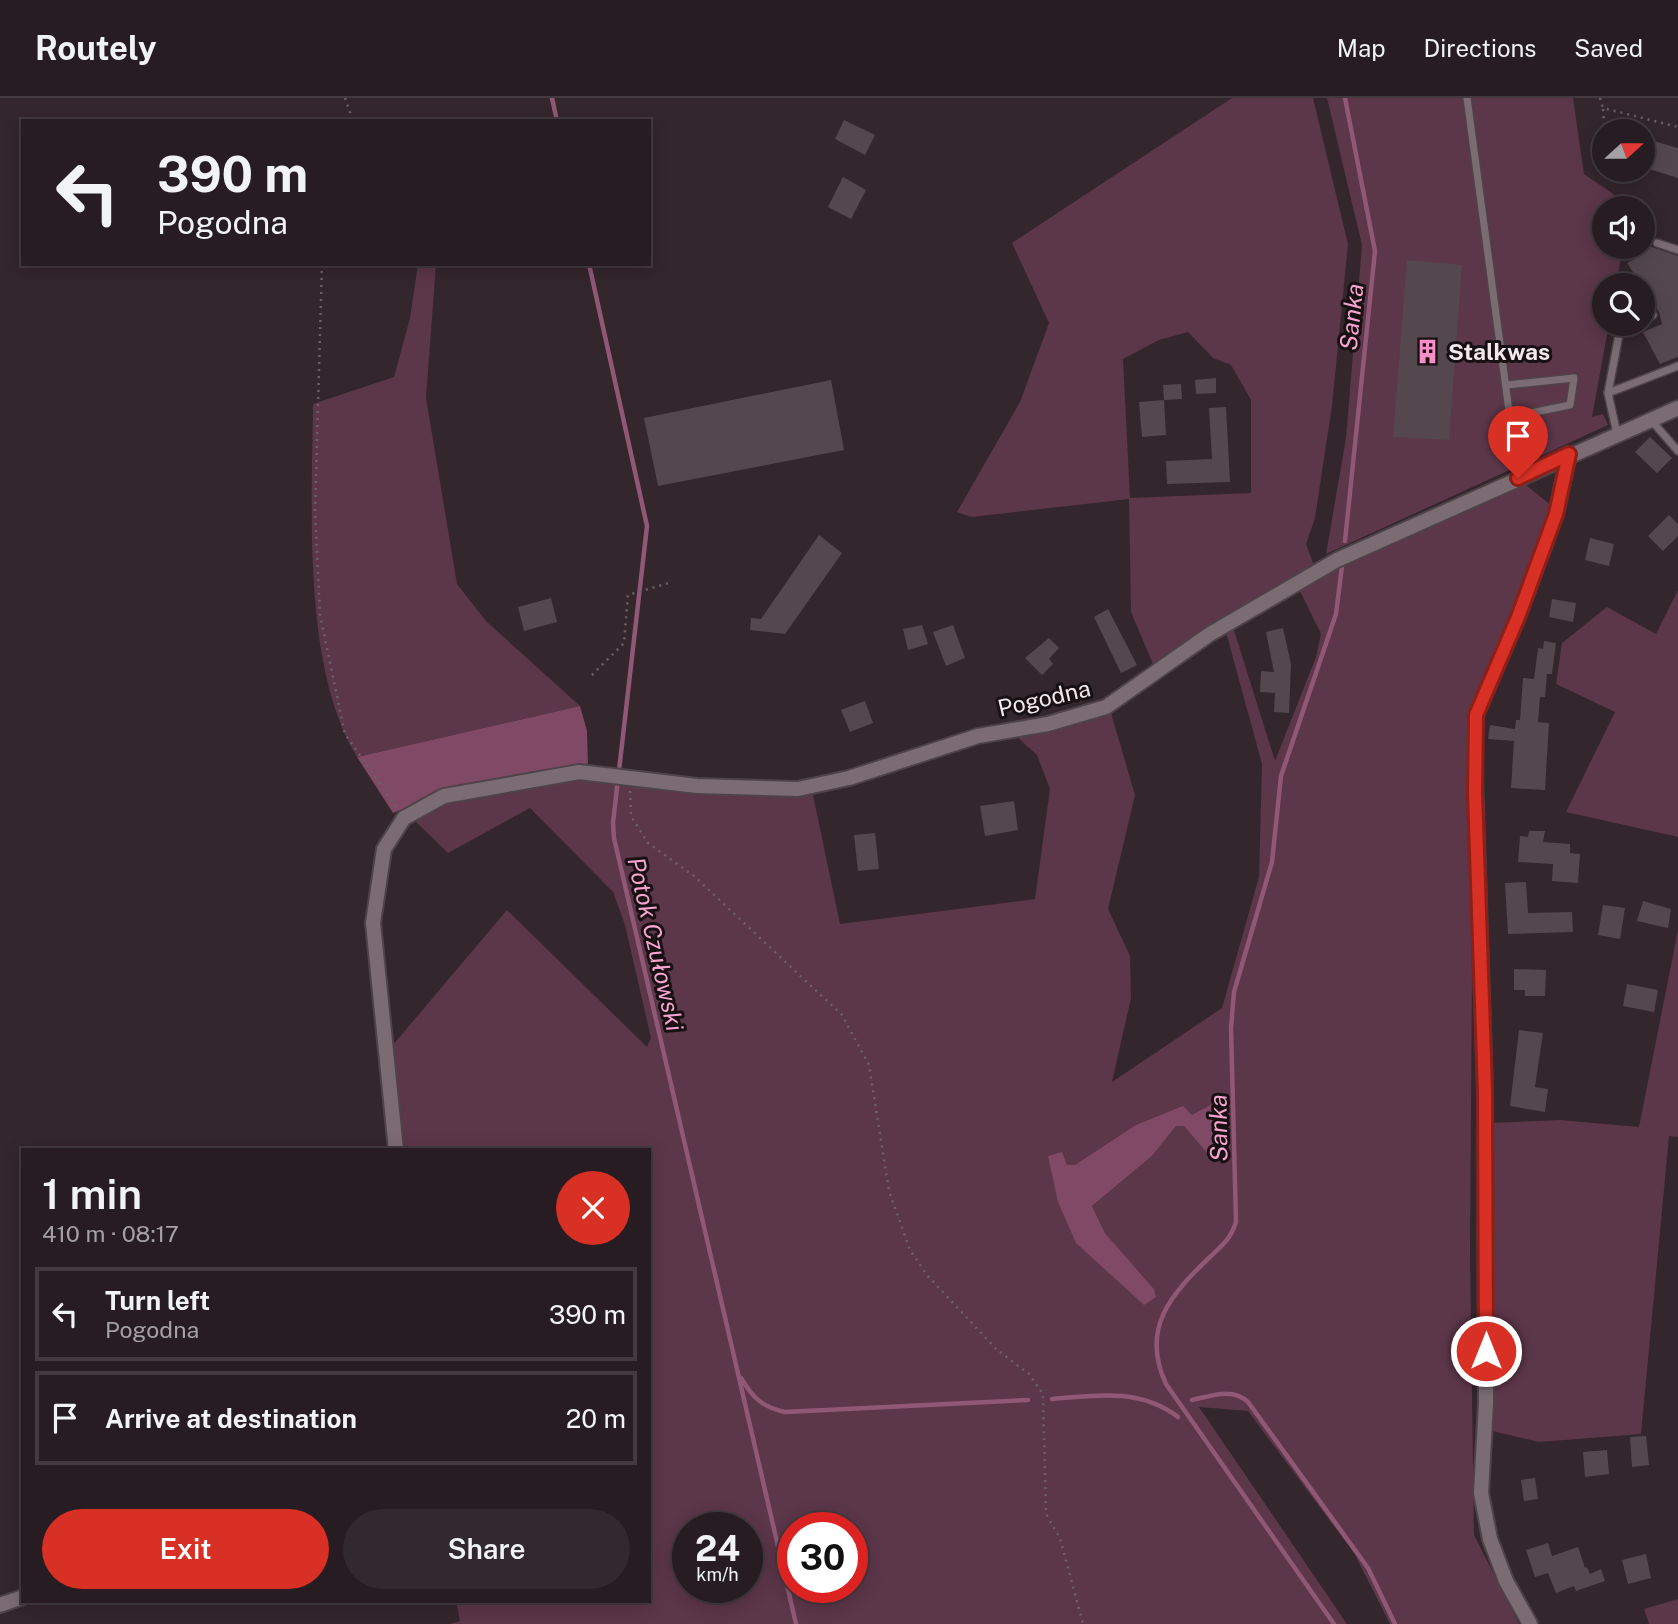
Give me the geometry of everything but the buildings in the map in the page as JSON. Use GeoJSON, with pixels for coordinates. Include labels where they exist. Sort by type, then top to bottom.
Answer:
{"type":"FeatureCollection","features":[{"type":"Feature","properties":{"kind":"street","name":"Pogodna"},"geometry":{"type":"LineString","coordinates":[[404,818],[444,796],[579,772],[697,786],[798,789],[849,778],[978,736],[1048,724],[1106,707],[1210,634],[1337,560],[1569,454],[1678,408]]}},
{"type":"Feature","properties":{"kind":"street"},"geometry":{"type":"LineString","coordinates":[[1530,1624],[1506,1581],[1490,1539],[1481,1493],[1486,1403],[1485,1105],[1474,747],[1476,715],[1518,617],[1556,514],[1569,454]]}},
{"type":"Feature","properties":{"kind":"street"},"geometry":{"type":"LineString","coordinates":[[396,1148],[373,923],[384,849],[404,818]]}},
{"type":"Feature","properties":{"kind":"street"},"geometry":{"type":"LineString","coordinates":[[0,1605],[21,1598]]}},
{"type":"Feature","properties":{"kind":"lane"},"geometry":{"type":"LineString","coordinates":[[1467,98],[1518,478]]}},
{"type":"Feature","properties":{"kind":"lane"},"geometry":{"type":"LineString","coordinates":[[1657,243],[1678,250]]}},
{"type":"Feature","properties":{"kind":"lane"},"geometry":{"type":"LineString","coordinates":[[1617,434],[1608,393],[1618,336]]}},
{"type":"Feature","properties":{"kind":"lane"},"geometry":{"type":"LineString","coordinates":[[1608,393],[1678,366]]}},
{"type":"Feature","properties":{"kind":"lane"},"geometry":{"type":"LineString","coordinates":[[1506,385],[1574,378],[1570,405],[1510,417]]}},
{"type":"Feature","properties":{"kind":"lane"},"geometry":{"type":"LineString","coordinates":[[1651,419],[1678,451]]}},
{"type":"Feature","properties":{"kind":"path"},"geometry":{"type":"LineString","coordinates":[[345,98],[352,119]]}},
{"type":"Feature","properties":{"kind":"path"},"geometry":{"type":"LineString","coordinates":[[1600,98],[1604,119]]}},
{"type":"Feature","properties":{"kind":"path"},"geometry":{"type":"LineString","coordinates":[[1603,108],[1678,127]]}},
{"type":"Feature","properties":{"kind":"path"},"geometry":{"type":"LineString","coordinates":[[322,266],[315,510],[320,615],[345,734],[404,818]]}},
{"type":"Feature","properties":{"kind":"path"},"geometry":{"type":"LineString","coordinates":[[592,675],[624,643],[628,595],[673,582]]}},
{"type":"Feature","properties":{"kind":"path"},"geometry":{"type":"LineString","coordinates":[[630,776],[631,816],[648,842],[694,876],[842,1015],[869,1065],[889,1191],[910,1250],[927,1275],[996,1349],[1029,1374],[1042,1394],[1046,1514],[1060,1538],[1083,1624]]}},
{"type":"Feature","properties":{"kind":"shaded area"},"geometry":{"type":"Polygon","coordinates":[[[1232,98],[1313,98],[1348,244],[1332,406],[1315,518],[1306,544],[1314,566],[1153,664],[1131,612],[1129,499],[971,517],[957,512],[1020,402],[1049,323],[1012,243],[1232,98]],[[1188,332],[1159,340],[1123,359],[1130,498],[1251,493],[1251,400],[1231,365],[1213,358],[1188,332]]]}},
{"type":"Feature","properties":{"kind":"shaded area"},"geometry":{"type":"Polygon","coordinates":[[[1327,98],[1573,98],[1584,174],[1616,196],[1592,196],[1592,259],[1621,259],[1618,273],[1592,273],[1592,336],[1607,336],[1592,417],[1603,414],[1608,425],[1326,554],[1346,438],[1362,245],[1327,98]]]}},
{"type":"Feature","properties":{"kind":"shaded area"},"geometry":{"type":"Polygon","coordinates":[[[418,266],[436,266],[426,398],[457,584],[486,621],[580,706],[357,757],[339,720],[327,679],[319,633],[312,538],[313,404],[394,377],[410,318],[418,266]]]}},
{"type":"Feature","properties":{"kind":"shaded area"},"geometry":{"type":"Polygon","coordinates":[[[1522,482],[1552,506],[1485,682],[1469,714],[1472,975],[1470,1252],[1474,1535],[1519,1624],[1390,1624],[1354,1553],[1248,1411],[1199,1407],[1347,1624],[450,1624],[460,1621],[456,1603],[651,1603],[651,1148],[405,1148],[392,1046],[507,910],[647,1047],[651,1038],[625,925],[613,892],[530,808],[448,853],[415,821],[446,800],[573,780],[813,795],[840,924],[1035,899],[1050,789],[1037,755],[1017,737],[1086,722],[1111,713],[1135,795],[1108,909],[1130,956],[1131,998],[1112,1082],[1222,1008],[1259,877],[1262,764],[1226,632],[1233,627],[1275,761],[1316,657],[1321,634],[1299,589],[1335,566],[1522,482]],[[1191,1115],[1075,1165],[1067,1165],[1061,1152],[1058,1202],[1154,1289],[1105,1233],[1092,1206],[1152,1156],[1176,1126],[1184,1126],[1208,1153],[1220,1146],[1224,1115],[1191,1115]]]}},
{"type":"Feature","properties":{"kind":"shaded area"},"geometry":{"type":"Polygon","coordinates":[[[1678,590],[1678,837],[1566,812],[1615,712],[1556,684],[1562,643],[1607,607],[1656,634],[1678,590]]]}},
{"type":"Feature","properties":{"kind":"shaded area"},"geometry":{"type":"Polygon","coordinates":[[[580,706],[587,731],[588,767],[453,789],[393,813],[357,757],[580,706]]]}},
{"type":"Feature","properties":{"kind":"shaded area"},"geometry":{"type":"Polygon","coordinates":[[[1678,930],[1678,1137],[1669,1136],[1641,1434],[1539,1442],[1492,1431],[1488,1123],[1560,1120],[1639,1127],[1678,930]]]}},
{"type":"Feature","properties":{"kind":"shaded area"},"geometry":{"type":"Polygon","coordinates":[[[1218,1101],[1224,1115],[1220,1146],[1208,1154],[1184,1126],[1176,1126],[1152,1156],[1092,1206],[1105,1233],[1154,1289],[1156,1297],[1144,1305],[1076,1243],[1058,1202],[1048,1156],[1062,1152],[1067,1165],[1075,1165],[1136,1125],[1183,1106],[1192,1115],[1218,1101]]]}},
{"type":"Feature","properties":{"kind":"shaded area"},"geometry":{"type":"Polygon","coordinates":[[[1678,1599],[1678,1624],[1649,1624],[1644,1609],[1678,1599]]]}},
{"type":"Feature","properties":{"kind":"waterway","name":"Potok Czułowski"},"geometry":{"type":"LineString","coordinates":[[552,98],[557,119]]}},
{"type":"Feature","properties":{"kind":"waterway","name":"Sanka"},"geometry":{"type":"LineString","coordinates":[[1345,98],[1375,251],[1345,541]]}},
{"type":"Feature","properties":{"kind":"waterway","name":"Potok Czułowski"},"geometry":{"type":"LineString","coordinates":[[589,266],[647,526],[613,823],[614,838],[796,1624]]}},
{"type":"Feature","properties":{"kind":"waterway","name":"Sanka"},"geometry":{"type":"LineString","coordinates":[[1334,1624],[1166,1384],[1156,1346],[1158,1329],[1172,1298],[1226,1241],[1236,1222],[1231,1028],[1234,992],[1272,862],[1281,776],[1336,614],[1342,566]]}},
{"type":"Feature","properties":{"kind":"waterway"},"geometry":{"type":"LineString","coordinates":[[741,1378],[759,1401],[785,1412],[1028,1400]]}},
{"type":"Feature","properties":{"kind":"waterway"},"geometry":{"type":"LineString","coordinates":[[1192,1400],[1229,1394],[1242,1397],[1248,1402],[1368,1568],[1395,1624]]}},
{"type":"Feature","properties":{"kind":"waterway"},"geometry":{"type":"LineString","coordinates":[[1052,1399],[1101,1395],[1133,1398],[1148,1401],[1178,1417]]}},
{"type":"Feature","properties":{"kind":"place","name":"Stalkwas"},"geometry":{"type":"Point","coordinates":[1428,351]}},
{"type":"Feature","properties":{"kind":"route"},"geometry":{"type":"LineString","coordinates":[[1486,1351],[1485,1091],[1480,1024],[1474,747],[1476,715],[1518,617],[1556,514],[1569,454],[1518,478]]}}]}
